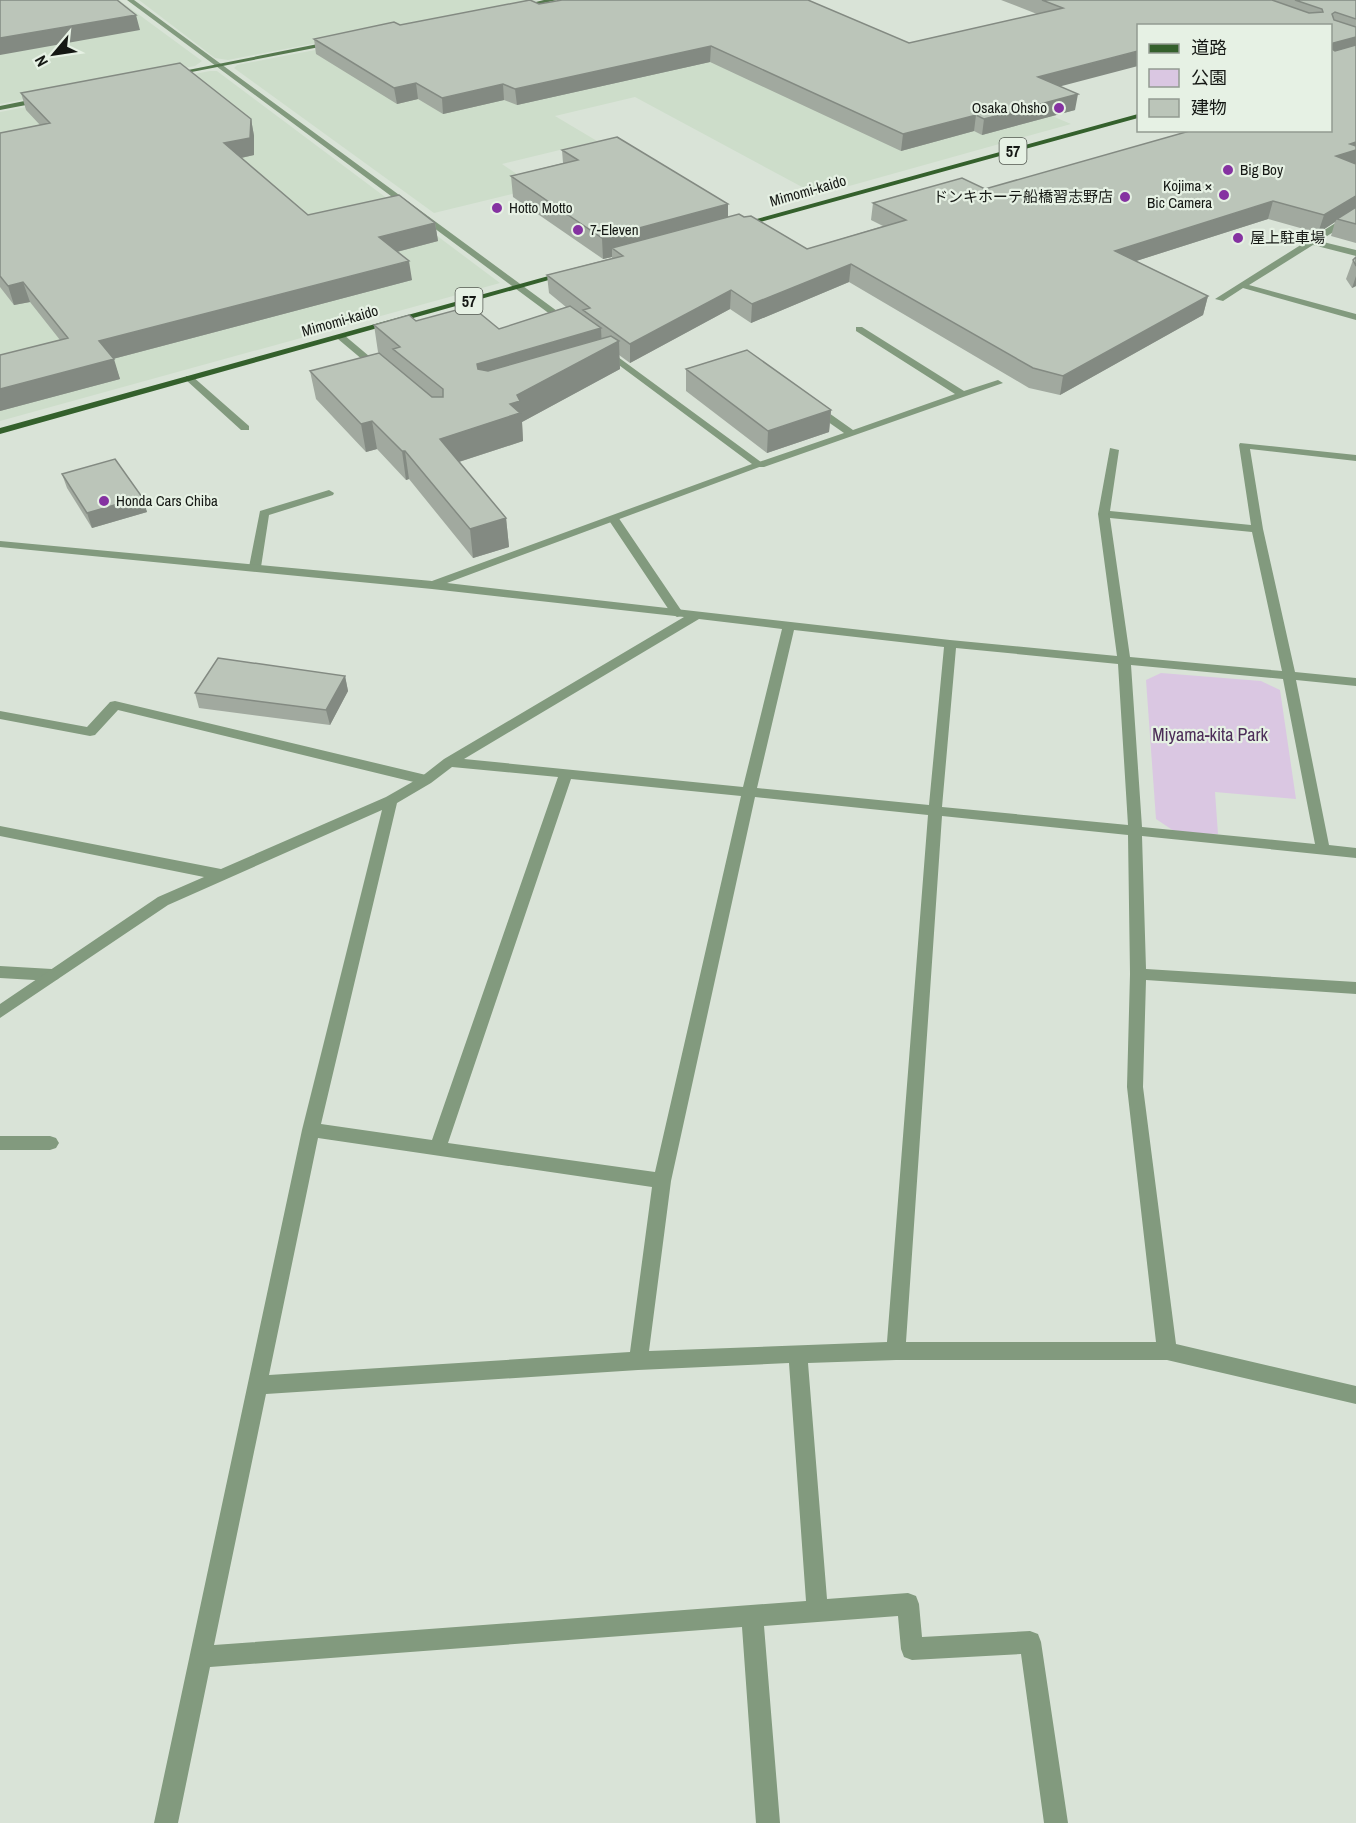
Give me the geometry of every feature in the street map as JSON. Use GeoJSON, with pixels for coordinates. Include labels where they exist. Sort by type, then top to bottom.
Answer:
{"type":"FeatureCollection","features":[{"type":"Feature","properties":{"kind":"main road","name":"Mimomi-kaido"},"geometry":{"type":"LineString","coordinates":[[731,228],[1137,116]]}},
{"type":"Feature","properties":{"kind":"main road","name":"Mimomi-kaido"},"geometry":{"type":"LineString","coordinates":[[0,431],[572,272]]}},
{"type":"Feature","properties":{"kind":"street"},"geometry":{"type":"LineString","coordinates":[[130,0],[575,329]]}},
{"type":"Feature","properties":{"kind":"street"},"geometry":{"type":"LineString","coordinates":[[507,9],[554,0]]}},
{"type":"Feature","properties":{"kind":"street"},"geometry":{"type":"LineString","coordinates":[[161,76],[345,40]]}},
{"type":"Feature","properties":{"kind":"street"},"geometry":{"type":"LineString","coordinates":[[0,108],[57,96]]}},
{"type":"Feature","properties":{"kind":"street"},"geometry":{"type":"LineString","coordinates":[[1220,299],[1356,213]]}},
{"type":"Feature","properties":{"kind":"street"},"geometry":{"type":"LineString","coordinates":[[1312,242],[1356,253]]}},
{"type":"Feature","properties":{"kind":"street"},"geometry":{"type":"LineString","coordinates":[[1241,285],[1356,317]]}},
{"type":"Feature","properties":{"kind":"street"},"geometry":{"type":"LineString","coordinates":[[859,329],[963,394]]}},
{"type":"Feature","properties":{"kind":"street"},"geometry":{"type":"LineString","coordinates":[[341,337],[386,375]]}},
{"type":"Feature","properties":{"kind":"street"},"geometry":{"type":"LineString","coordinates":[[594,343],[608,358],[760,465]]}},
{"type":"Feature","properties":{"kind":"street"},"geometry":{"type":"LineString","coordinates":[[189,378],[245,428]]}},
{"type":"Feature","properties":{"kind":"street"},"geometry":{"type":"LineString","coordinates":[[432,585],[760,465],[998,383]]}},
{"type":"Feature","properties":{"kind":"street"},"geometry":{"type":"LineString","coordinates":[[804,400],[851,433]]}},
{"type":"Feature","properties":{"kind":"street"},"geometry":{"type":"LineString","coordinates":[[1323,850],[1289,675],[1257,529],[1244,445],[1356,458]]}},
{"type":"Feature","properties":{"kind":"street"},"geometry":{"type":"LineString","coordinates":[[1114,450],[1104,514],[1124,661],[1135,831],[1138,974],[1135,1087],[1167,1351]]}},
{"type":"Feature","properties":{"kind":"street"},"geometry":{"type":"LineString","coordinates":[[255,567],[264,513],[329,493]]}},
{"type":"Feature","properties":{"kind":"street"},"geometry":{"type":"LineString","coordinates":[[1104,514],[1257,529]]}},
{"type":"Feature","properties":{"kind":"street"},"geometry":{"type":"LineString","coordinates":[[614,519],[677,613]]}},
{"type":"Feature","properties":{"kind":"street"},"geometry":{"type":"LineString","coordinates":[[0,544],[432,585],[950,644],[1356,682]]}},
{"type":"Feature","properties":{"kind":"street"},"geometry":{"type":"LineString","coordinates":[[0,1012],[163,901],[391,800],[426,780],[449,762],[695,616]]}},
{"type":"Feature","properties":{"kind":"street"},"geometry":{"type":"LineString","coordinates":[[638,1360],[662,1181],[749,792],[789,627]]}},
{"type":"Feature","properties":{"kind":"street"},"geometry":{"type":"LineString","coordinates":[[896,1351],[934,811],[950,644]]}},
{"type":"Feature","properties":{"kind":"street"},"geometry":{"type":"LineString","coordinates":[[0,715],[90,732],[115,705],[426,780]]}},
{"type":"Feature","properties":{"kind":"street"},"geometry":{"type":"LineString","coordinates":[[449,762],[1356,853]]}},
{"type":"Feature","properties":{"kind":"street"},"geometry":{"type":"LineString","coordinates":[[438,1147],[566,774]]}},
{"type":"Feature","properties":{"kind":"street"},"geometry":{"type":"LineString","coordinates":[[166,1823],[311,1130],[391,800]]}},
{"type":"Feature","properties":{"kind":"street"},"geometry":{"type":"LineString","coordinates":[[0,831],[222,875]]}},
{"type":"Feature","properties":{"kind":"street"},"geometry":{"type":"LineString","coordinates":[[0,972],[52,975]]}},
{"type":"Feature","properties":{"kind":"street"},"geometry":{"type":"LineString","coordinates":[[1138,974],[1356,988]]}},
{"type":"Feature","properties":{"kind":"street"},"geometry":{"type":"LineString","coordinates":[[311,1130],[662,1181]]}},
{"type":"Feature","properties":{"kind":"street"},"geometry":{"type":"LineString","coordinates":[[0,1143],[50,1143]]}},
{"type":"Feature","properties":{"kind":"street"},"geometry":{"type":"LineString","coordinates":[[258,1384],[638,1360],[798,1354],[896,1351],[1167,1351],[1356,1395]]}},
{"type":"Feature","properties":{"kind":"street"},"geometry":{"type":"LineString","coordinates":[[798,1354],[817,1609]]}},
{"type":"Feature","properties":{"kind":"street"},"geometry":{"type":"LineString","coordinates":[[201,1657],[752,1616],[817,1609],[908,1604],[912,1649],[1030,1642],[1056,1823]]}},
{"type":"Feature","properties":{"kind":"street"},"geometry":{"type":"LineString","coordinates":[[752,1616],[768,1823]]}},
{"type":"Feature","properties":{"kind":"shaded area"},"geometry":{"type":"Polygon","coordinates":[[[0,0],[119,0],[202,61],[195,66],[0,104],[0,0]]]}},
{"type":"Feature","properties":{"kind":"shaded area"},"geometry":{"type":"Polygon","coordinates":[[[139,0],[540,0],[228,60],[215,58],[139,0]]]}},
{"type":"Feature","properties":{"kind":"shaded area"},"geometry":{"type":"Polygon","coordinates":[[[573,0],[787,4],[1071,124],[817,195],[635,97],[555,116],[597,141],[502,164],[537,188],[434,213],[234,68],[237,65],[573,0]]]}},
{"type":"Feature","properties":{"kind":"shaded area"},"geometry":{"type":"Polygon","coordinates":[[[217,71],[500,283],[0,421],[0,112],[217,71]]]}},
{"type":"Feature","properties":{"kind":"green space","name":"Miyama-kita Park"},"geometry":{"type":"Polygon","coordinates":[[[1161,673],[1261,681],[1280,690],[1296,799],[1215,792],[1218,834],[1177,833],[1156,819],[1146,680],[1161,673]]]}},
{"type":"Feature","properties":{"kind":"building"},"geometry":{"type":"Polygon","coordinates":[[[0,0],[117,0],[136,15],[0,38],[0,0]]]}},
{"type":"Feature","properties":{"kind":"building"},"geometry":{"type":"Polygon","coordinates":[[[530,0],[539,4],[562,0],[808,0],[909,43],[1063,8],[1042,0],[1272,0],[1309,13],[1323,12],[1322,9],[1295,0],[1356,0],[1356,19],[1335,12],[1332,14],[1334,20],[1356,27],[1356,37],[1333,43],[1332,49],[1332,24],[1137,24],[1137,51],[1038,77],[1078,94],[984,119],[976,115],[903,134],[711,46],[515,89],[503,84],[442,98],[416,83],[394,88],[314,39],[394,22],[400,25],[530,0]]]}},
{"type":"Feature","properties":{"kind":"building"},"geometry":{"type":"Polygon","coordinates":[[[1356,45],[1356,142],[1350,144],[1356,146],[1356,150],[1336,156],[1356,164],[1356,196],[1324,215],[1273,201],[1115,251],[1208,296],[1063,376],[1033,368],[851,264],[752,304],[731,290],[630,344],[583,310],[590,308],[547,275],[623,256],[612,248],[739,214],[744,217],[751,216],[807,249],[906,220],[873,203],[962,178],[985,189],[1186,132],[1332,132],[1332,49],[1335,51],[1356,45]]]}},
{"type":"Feature","properties":{"kind":"building"},"geometry":{"type":"Polygon","coordinates":[[[180,63],[251,119],[250,138],[224,143],[308,215],[399,195],[435,223],[379,237],[409,261],[99,341],[114,359],[0,389],[0,355],[68,338],[23,282],[8,286],[0,276],[0,133],[50,123],[21,93],[180,63]]]}},
{"type":"Feature","properties":{"kind":"building"},"geometry":{"type":"Polygon","coordinates":[[[617,137],[728,204],[602,238],[511,176],[578,160],[562,150],[617,137]]]}},
{"type":"Feature","properties":{"kind":"building"},"geometry":{"type":"Polygon","coordinates":[[[1356,207],[1356,224],[1337,219],[1356,207]]]}},
{"type":"Feature","properties":{"kind":"building"},"geometry":{"type":"Polygon","coordinates":[[[471,306],[499,329],[570,306],[601,328],[477,364],[478,369],[488,371],[611,336],[619,341],[517,395],[520,401],[510,404],[520,413],[440,439],[506,518],[470,529],[405,451],[402,451],[372,421],[361,424],[310,371],[379,353],[432,397],[443,397],[443,389],[393,349],[400,347],[374,325],[409,315],[416,321],[471,306]]]}},
{"type":"Feature","properties":{"kind":"building"},"geometry":{"type":"Polygon","coordinates":[[[747,350],[831,410],[768,431],[686,369],[747,350]]]}},
{"type":"Feature","properties":{"kind":"building"},"geometry":{"type":"Polygon","coordinates":[[[115,459],[142,497],[87,513],[62,474],[115,459]]]}},
{"type":"Feature","properties":{"kind":"building"},"geometry":{"type":"Polygon","coordinates":[[[218,658],[345,676],[326,710],[195,693],[218,658]]]}},
{"type":"Feature","properties":{"kind":"place","name":"Osaka Ohsho"},"geometry":{"type":"Point","coordinates":[1059,108]}},
{"type":"Feature","properties":{"kind":"place","name":"Big Boy"},"geometry":{"type":"Point","coordinates":[1228,170]}},
{"type":"Feature","properties":{"kind":"place","name":"Kojima × Bic Camera"},"geometry":{"type":"Point","coordinates":[1224,195]}},
{"type":"Feature","properties":{"kind":"place","name":"ドンキホーテ船橋習志野店"},"geometry":{"type":"Point","coordinates":[1125,197]}},
{"type":"Feature","properties":{"kind":"place","name":"Hotto Motto"},"geometry":{"type":"Point","coordinates":[497,208]}},
{"type":"Feature","properties":{"kind":"place","name":"7-Eleven"},"geometry":{"type":"Point","coordinates":[578,230]}},
{"type":"Feature","properties":{"kind":"place","name":"屋上駐車場"},"geometry":{"type":"Point","coordinates":[1238,238]}},
{"type":"Feature","properties":{"kind":"place","name":"Honda Cars Chiba"},"geometry":{"type":"Point","coordinates":[104,501]}}]}
